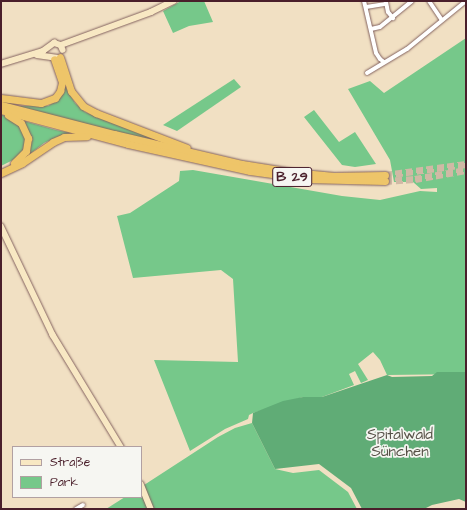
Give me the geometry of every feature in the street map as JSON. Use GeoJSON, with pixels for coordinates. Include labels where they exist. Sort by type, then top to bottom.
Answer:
{"type":"FeatureCollection","features":[{"type":"Feature","properties":{"kind":"highway"},"geometry":{"type":"LineString","coordinates":[[1,98],[41,103],[55,98],[60,91],[62,82],[57,53]]}},
{"type":"Feature","properties":{"kind":"highway"},"geometry":{"type":"LineString","coordinates":[[57,53],[71,92],[83,106],[96,113],[207,157]]}},
{"type":"Feature","properties":{"kind":"highway"},"geometry":{"type":"LineString","coordinates":[[1,108],[21,123],[27,133],[28,142],[23,156],[1,171]]}},
{"type":"Feature","properties":{"kind":"highway","name":"B 29"},"geometry":{"type":"LineString","coordinates":[[1,108],[207,157],[292,172],[334,176],[385,178],[335,181],[281,176],[218,165],[107,138],[1,108]]}},
{"type":"Feature","properties":{"kind":"highway"},"geometry":{"type":"LineString","coordinates":[[1,171],[22,163],[53,142],[64,137],[86,136],[107,138]]}},
{"type":"Feature","properties":{"kind":"main road"},"geometry":{"type":"LineString","coordinates":[[29,56],[57,53],[85,37],[151,12],[174,1]]}},
{"type":"Feature","properties":{"kind":"main road"},"geometry":{"type":"LineString","coordinates":[[1,64],[47,49],[54,43],[57,53]]}},
{"type":"Feature","properties":{"kind":"main road"},"geometry":{"type":"LineString","coordinates":[[47,49],[57,53]]}},
{"type":"Feature","properties":{"kind":"main road"},"geometry":{"type":"LineString","coordinates":[[1,226],[28,284],[62,350],[80,382],[120,446]]}},
{"type":"Feature","properties":{"kind":"main road"},"geometry":{"type":"LineString","coordinates":[[142,486],[151,509]]}},
{"type":"Feature","properties":{"kind":"street"},"geometry":{"type":"LineString","coordinates":[[364,1],[376,53],[384,62]]}},
{"type":"Feature","properties":{"kind":"street"},"geometry":{"type":"LineString","coordinates":[[371,29],[380,27],[393,18],[412,1]]}},
{"type":"Feature","properties":{"kind":"street"},"geometry":{"type":"LineString","coordinates":[[429,1],[442,20]]}},
{"type":"Feature","properties":{"kind":"street"},"geometry":{"type":"LineString","coordinates":[[368,74],[384,62],[389,61],[407,49],[466,1]]}},
{"type":"Feature","properties":{"kind":"street"},"geometry":{"type":"LineString","coordinates":[[366,7],[386,2],[388,12],[393,18]]}},
{"type":"Feature","properties":{"kind":"street"},"geometry":{"type":"LineString","coordinates":[[76,509],[83,505]]}},
{"type":"Feature","properties":{"kind":"green space"},"geometry":{"type":"Polygon","coordinates":[[[181,1],[204,1],[213,22],[189,26],[173,33],[163,11],[181,1]]]}},
{"type":"Feature","properties":{"kind":"green space"},"geometry":{"type":"Polygon","coordinates":[[[466,38],[466,374],[387,375],[380,360],[373,352],[358,364],[368,380],[361,383],[355,371],[349,374],[354,385],[322,397],[303,397],[253,413],[249,415],[248,419],[225,429],[190,451],[154,360],[238,362],[233,279],[221,270],[133,278],[117,216],[130,213],[179,181],[180,171],[193,170],[342,196],[380,200],[420,191],[437,192],[437,188],[421,189],[413,182],[394,182],[390,160],[348,89],[370,81],[384,93],[466,38]]]}},
{"type":"Feature","properties":{"kind":"green space"},"geometry":{"type":"Polygon","coordinates":[[[234,79],[241,87],[177,131],[163,125],[234,79]]]}},
{"type":"Feature","properties":{"kind":"green space"},"geometry":{"type":"Polygon","coordinates":[[[65,86],[75,103],[85,112],[176,147],[16,106],[48,106],[59,99],[65,86]]]}},
{"type":"Feature","properties":{"kind":"green space"},"geometry":{"type":"Polygon","coordinates":[[[314,110],[339,142],[355,132],[376,164],[355,167],[342,165],[304,117],[314,110]]]}},
{"type":"Feature","properties":{"kind":"green space"},"geometry":{"type":"Polygon","coordinates":[[[1,114],[19,124],[25,133],[26,146],[17,158],[1,166],[1,114]]]}},
{"type":"Feature","properties":{"kind":"green space"},"geometry":{"type":"Polygon","coordinates":[[[20,120],[76,134],[57,137],[44,143],[21,161],[29,146],[20,120]]]}},
{"type":"Feature","properties":{"kind":"green space","name":"Spitalwald Sünchen"},"geometry":{"type":"Polygon","coordinates":[[[437,372],[466,372],[466,502],[459,499],[432,505],[424,509],[362,509],[351,488],[319,464],[275,469],[252,423],[253,413],[283,401],[303,397],[322,397],[387,375],[392,377],[432,376],[437,372]]]}},
{"type":"Feature","properties":{"kind":"green space"},"geometry":{"type":"Polygon","coordinates":[[[252,423],[275,469],[293,473],[319,470],[348,492],[357,509],[106,509],[123,498],[142,498],[142,486],[218,437],[235,428],[252,423]]]}},
{"type":"Feature","properties":{"kind":"tunnel"},"geometry":{"type":"LineString","coordinates":[[385,175],[466,164]]}},
{"type":"Feature","properties":{"kind":"tunnel"},"geometry":{"type":"LineString","coordinates":[[385,181],[415,179],[466,170]]}}]}
